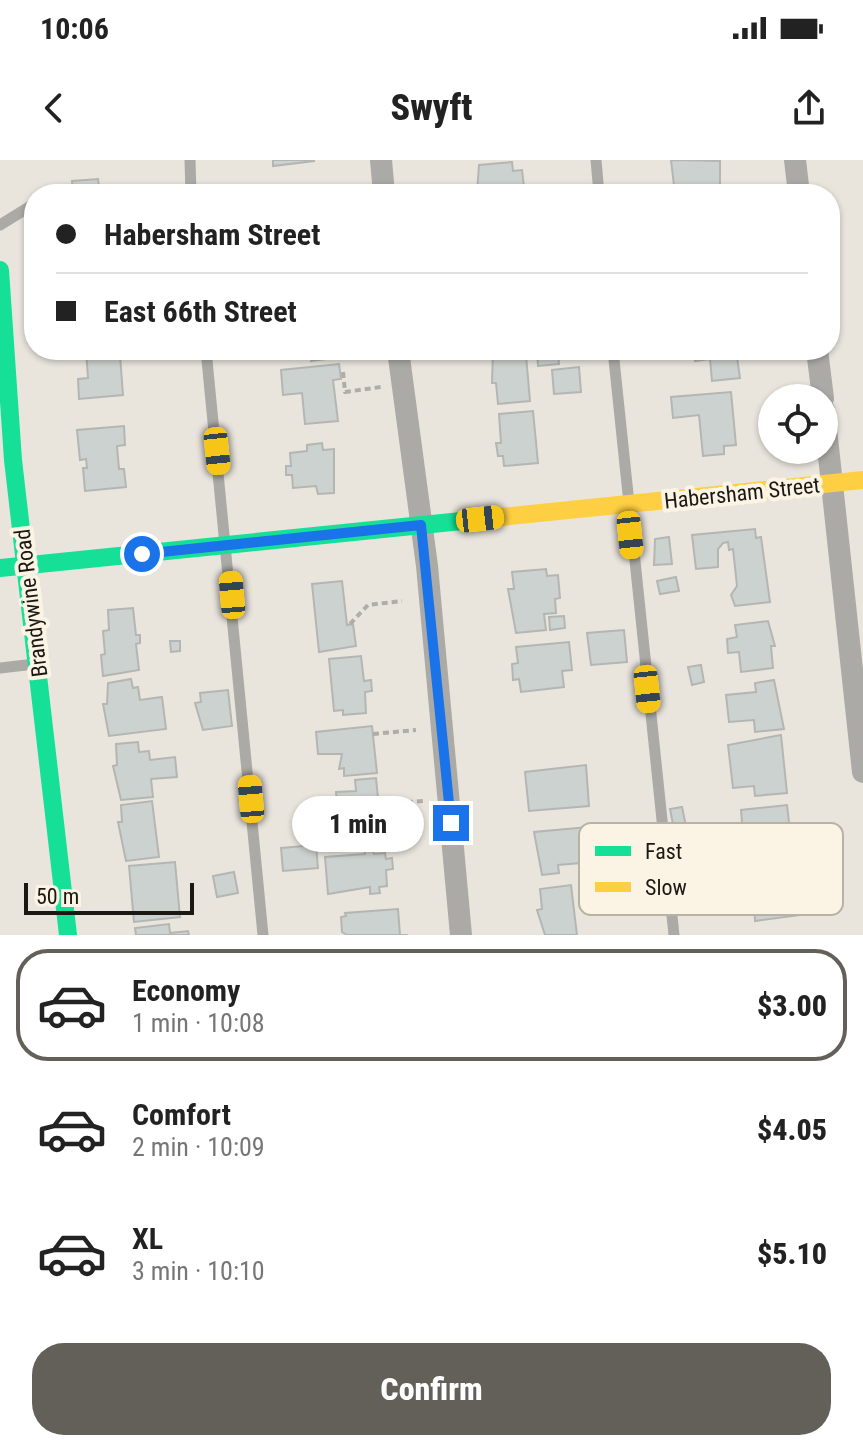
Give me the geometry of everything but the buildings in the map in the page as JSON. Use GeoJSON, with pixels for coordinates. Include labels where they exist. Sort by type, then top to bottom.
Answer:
{"type":"FeatureCollection","features":[{"type":"Feature","properties":{"kind":"street"},"geometry":{"type":"LineString","coordinates":[[381,160],[383,184]]}},
{"type":"Feature","properties":{"kind":"street"},"geometry":{"type":"LineString","coordinates":[[795,160],[798,184]]}},
{"type":"Feature","properties":{"kind":"street","name":"Brandywine Road"},"geometry":{"type":"LineString","coordinates":[[0,270],[3,363],[68,935]]}},
{"type":"Feature","properties":{"kind":"street"},"geometry":{"type":"LineString","coordinates":[[399,360],[421,525],[461,935]]}},
{"type":"Feature","properties":{"kind":"street"},"geometry":{"type":"LineString","coordinates":[[818,360],[821,384]]}},
{"type":"Feature","properties":{"kind":"street"},"geometry":{"type":"LineString","coordinates":[[830,464],[863,772]]}},
{"type":"Feature","properties":{"kind":"street","name":"Habersham Street"},"geometry":{"type":"LineString","coordinates":[[0,568],[863,480]]}},
{"type":"Feature","properties":{"kind":"lane"},"geometry":{"type":"LineString","coordinates":[[190,160],[191,184]]}},
{"type":"Feature","properties":{"kind":"lane"},"geometry":{"type":"LineString","coordinates":[[596,160],[598,184]]}},
{"type":"Feature","properties":{"kind":"lane"},"geometry":{"type":"LineString","coordinates":[[0,225],[24,210]]}},
{"type":"Feature","properties":{"kind":"lane"},"geometry":{"type":"LineString","coordinates":[[207,360],[263,935]]}},
{"type":"Feature","properties":{"kind":"lane"},"geometry":{"type":"LineString","coordinates":[[614,360],[662,823]]}},
{"type":"Feature","properties":{"kind":"lane"},"geometry":{"type":"LineString","coordinates":[[0,668],[39,664]]}},
{"type":"Feature","properties":{"kind":"lane"},"geometry":{"type":"LineString","coordinates":[[672,915],[674,935]]}},
{"type":"Feature","properties":{"kind":"path"},"geometry":{"type":"LineString","coordinates":[[343,372],[345,392],[381,387]]}},
{"type":"Feature","properties":{"kind":"path"},"geometry":{"type":"LineString","coordinates":[[350,624],[368,605],[402,601]]}},
{"type":"Feature","properties":{"kind":"path"},"geometry":{"type":"LineString","coordinates":[[373,734],[416,730]]}},
{"type":"Feature","properties":{"kind":"path"},"geometry":{"type":"LineString","coordinates":[[387,804],[423,801]]}},
{"type":"Feature","properties":{"kind":"traffic: fast"},"geometry":{"type":"LineString","coordinates":[[0,270],[13,460],[68,935]]}},
{"type":"Feature","properties":{"kind":"traffic: fast"},"geometry":{"type":"LineString","coordinates":[[0,568],[501,517]]}},
{"type":"Feature","properties":{"kind":"traffic: slow"},"geometry":{"type":"LineString","coordinates":[[501,517],[863,480]]}},
{"type":"Feature","properties":{"kind":"route"},"geometry":{"type":"LineString","coordinates":[[142,554],[421,525],[451,823]]}}]}
